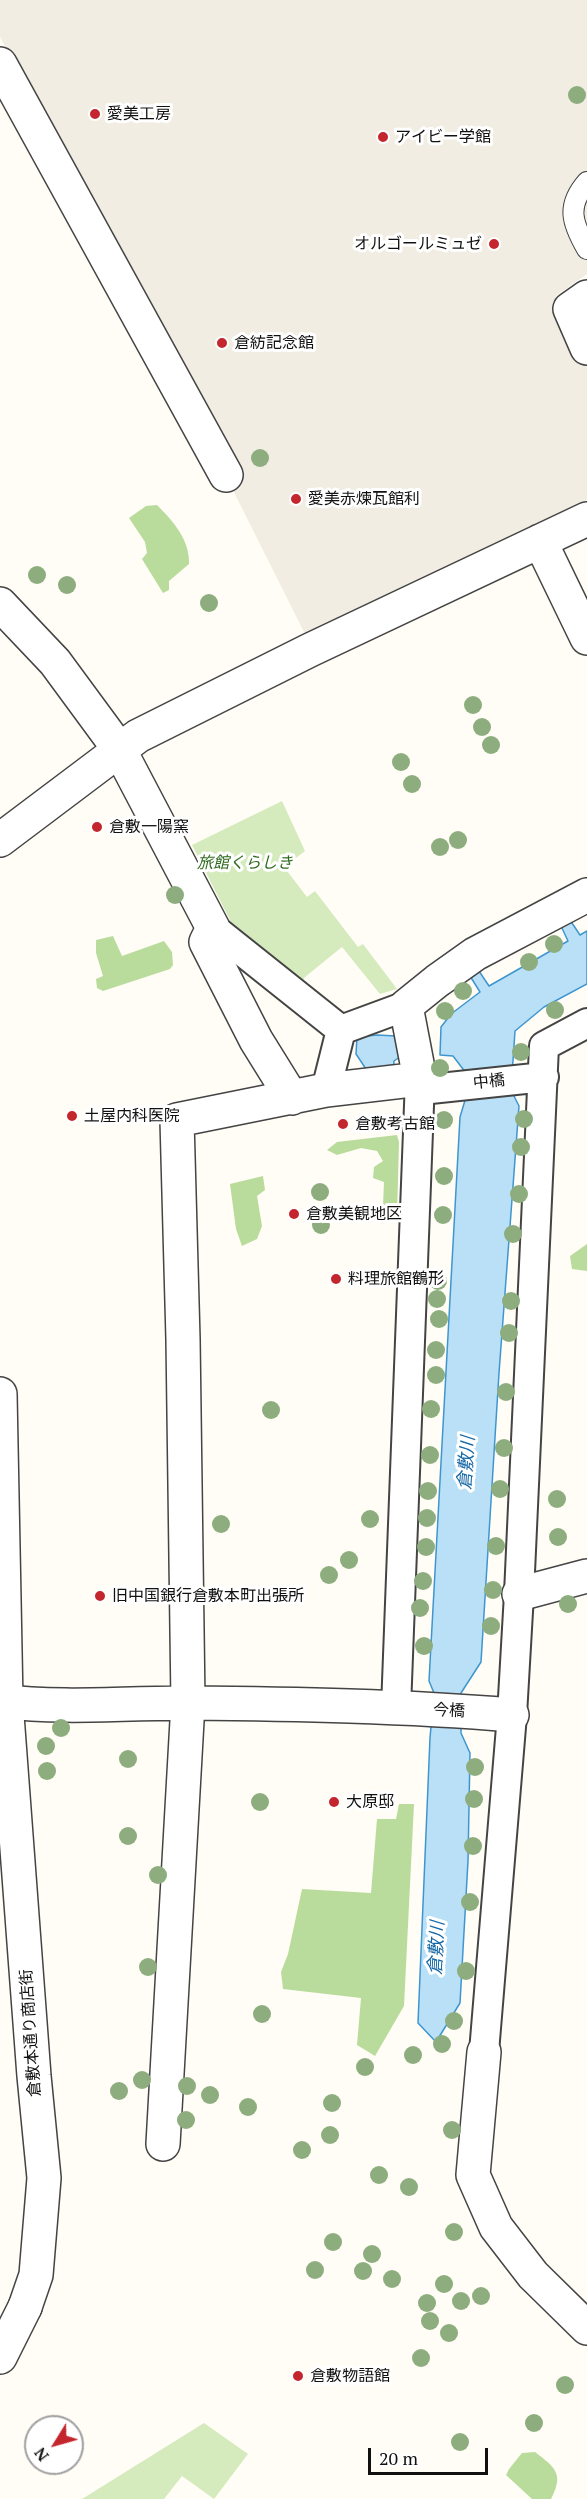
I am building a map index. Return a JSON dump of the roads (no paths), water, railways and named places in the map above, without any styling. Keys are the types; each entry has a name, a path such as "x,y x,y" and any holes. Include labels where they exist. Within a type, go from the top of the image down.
{"street":[{"path":"0,64 226,474"},
{"path":"587,297 570,309 587,348"},
{"path":"0,840 138,736 290,660 587,519"},
{"path":"540,541 587,638"},
{"path":"0,604 55,662 119,749 213,928 234,942 341,1030"},
{"path":"341,1030 406,1006 475,954 587,895"},
{"path":"213,928 206,942 256,1040 291,1098"},
{"path":"405,1708 420,1084 406,1006"},
{"path":"587,1023 544,1046 534,1078 519,1594 498,1714 484,2052 473,2175 496,2227 533,2275 587,2328"},
{"path":"326,1090 341,1030"},
{"name":"中橋","path":"420,1084 452,1086 534,1078"},
{"path":"163,2144 188,1703 183,1339 177,1120 326,1090 420,1084"},
{"name":"倉敷本通り商店街","path":"0,1394 3,1702 44,2178 36,2275 25,2307 0,2357"},
{"path":"519,1594 587,1576"},
{"name":"今橋","path":"3,1702 39,1706 188,1703 405,1708 498,1714"}],"lane":[{"path":"587,182 574,201 573,215 579,235 587,249"}],"water":[{"name":"倉敷川","path":"570,920 580,935 587,931 587,984 544,1007 515,1031 511,1090 519,1106 481,1662 461,1693 461,1733 470,1753 468,1861 460,2003 436,2042 418,2023 430,1738 434,1693 429,1681 460,1117 466,1097 466,1073 453,1056 440,1055 441,1027 451,1014 480,992 470,976 479,971 489,986 568,941 561,926"},
{"path":"396,1036 400,1057 394,1061 393,1074 372,1078 356,1054 357,1037"}],"place":[{"name":"愛美工房","path":"95,114"},
{"name":"アイビー学館","path":"383,137"},
{"name":"オルゴールミュゼ","path":"494,244"},
{"name":"倉紡記念館","path":"222,343"},
{"name":"愛美赤煉瓦館利","path":"296,499"},
{"name":"倉敷一陽窯","path":"97,827"},
{"name":"土屋内科医院","path":"72,1116"},
{"name":"倉敷考古館","path":"343,1124"},
{"name":"倉敷美観地区","path":"294,1214"},
{"name":"料理旅館鶴形","path":"336,1279"},
{"name":"旧中国銀行倉敷本町出張所","path":"100,1596"},
{"name":"大原邸","path":"334,1802"},
{"name":"倉敷物語館","path":"298,2376"}],"park label":[{"name":"旅館くらしき","path":"245,863"}]}
